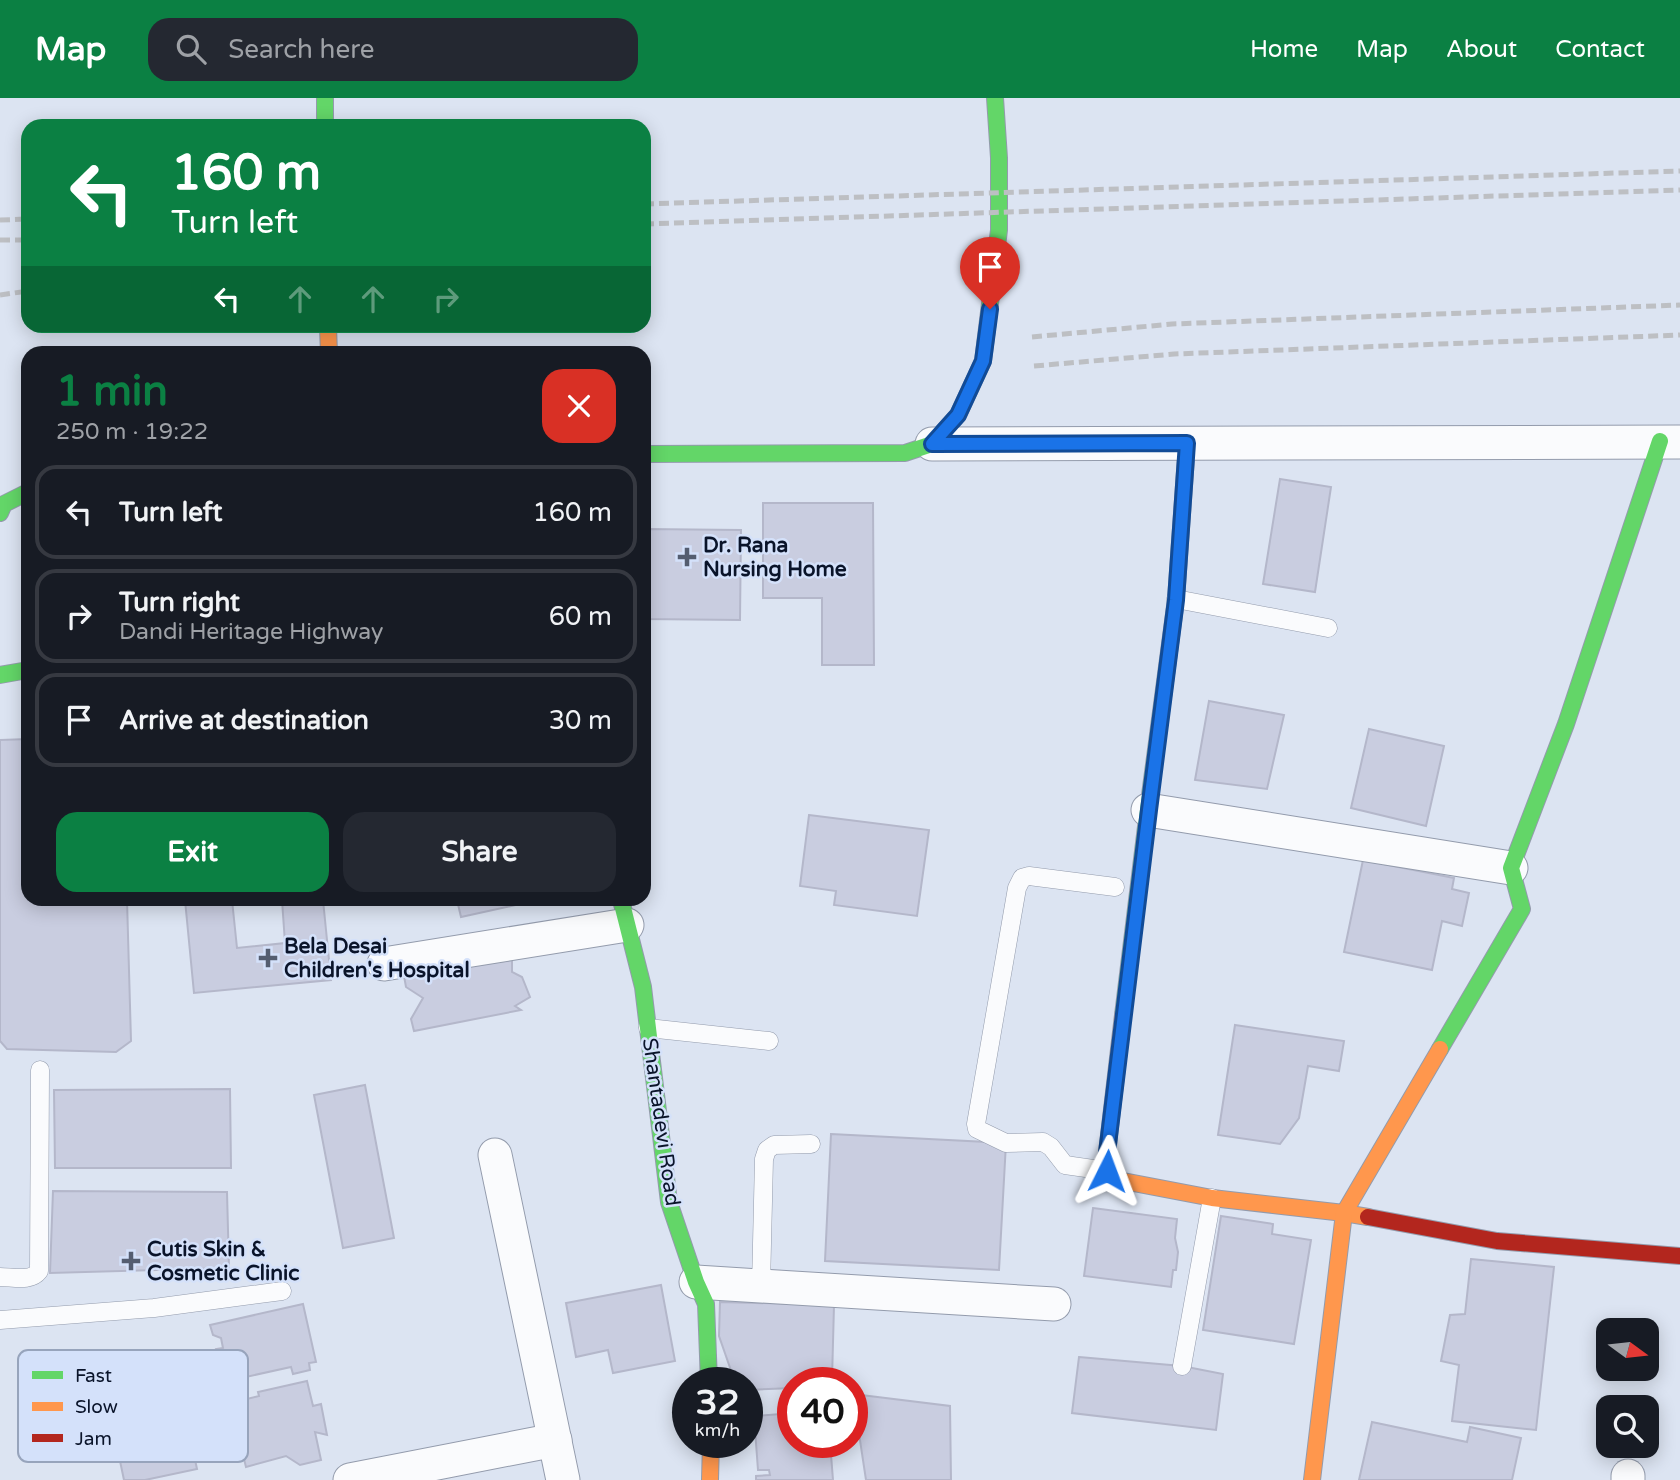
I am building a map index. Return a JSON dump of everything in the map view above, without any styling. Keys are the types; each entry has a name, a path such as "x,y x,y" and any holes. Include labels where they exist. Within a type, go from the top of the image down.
{"main road":[{"path":"325,98 325,119"},
{"path":"651,454 905,453 932,444 958,415 983,361 999,230 999,158 995,98"},
{"path":"1312,1480 1344,1213 1522,909 1511,868 1670,442"},
{"path":"1187,443 1176,600 1106,1161 1107,1171 1113,1178 1123,1181 1212,1198 1344,1213 1497,1241 1680,1256"},
{"path":"0,676 21,672"},
{"name":"Shantadevi Road","path":"624,912 643,988 669,1202 706,1304 708,1367"},
{"path":"710,1480 711,1458"}],"street":[{"path":"932,444 1670,442"},
{"path":"1149,810 1511,868"},
{"path":"384,964 624,912"},
{"path":"495,1155 563,1480"},
{"path":"696,1282 1054,1304"},
{"path":"350,1480 386,1477 555,1440"}],"lane":[{"path":"1176,600 1328,628"},
{"path":"1107,1171 1065,1165 1048,1144 1006,1143 977,1129 976,1124 1017,888 1022,878 1029,876 1115,887"},
{"path":"648,1028 769,1041"},
{"path":"0,1277 29,1278 35,1276 39,1270 40,1070"},
{"path":"761,1286 766,1150 774,1145 811,1144"},
{"path":"1182,1366 1212,1198"},
{"path":"0,1320 154,1308 282,1291"}],"building":[{"path":"1280,479 1331,487 1315,592 1263,584"},
{"path":"763,503 873,503 874,665 822,665 822,598 763,598"},
{"path":"651,529 741,530 740,620 651,619"},
{"path":"1209,701 1284,715 1267,789 1195,780"},
{"path":"1369,729 1444,746 1426,826 1351,808"},
{"path":"21,739 21,906 127,906 131,1041 116,1052 7,1049 0,1041 0,740"},
{"path":"809,815 929,830 917,916 834,905 836,891 800,886"},
{"path":"1363,860 1454,878 1452,889 1469,893 1462,926 1442,921 1432,970 1344,952"},
{"path":"186,906 233,906 237,948 285,943 282,906 324,906 331,980 194,993"},
{"path":"458,906 511,906 461,917"},
{"path":"512,960 512,972 522,977 530,997 515,1006 521,1010 414,1031 411,1019 423,998 406,987 404,976"},
{"path":"1235,1025 1344,1041 1339,1071 1308,1066 1299,1118 1280,1144 1218,1135"},
{"path":"365,1085 394,1238 343,1248 314,1095"},
{"path":"230,1089 231,1168 55,1168 54,1090"},
{"path":"831,1134 1006,1143 999,1270 825,1261"},
{"path":"53,1191 227,1192 229,1268 50,1273"},
{"path":"1093,1208 1177,1219 1175,1238 1178,1252 1171,1287 1084,1276"},
{"path":"1221,1216 1273,1224 1272,1234 1311,1240 1294,1344 1203,1330"},
{"path":"1471,1259 1554,1267 1536,1430 1452,1421 1459,1365 1441,1361 1450,1315 1465,1314"},
{"path":"661,1285 675,1361 613,1373 608,1350 576,1357 566,1303"},
{"path":"720,1302 834,1305 832,1367 777,1367 777,1389 763,1389 763,1367 730,1367 719,1336"},
{"path":"303,1304 316,1362 309,1363 310,1370 293,1374 291,1367 248,1376 248,1350 216,1350 223,1348 221,1338 213,1335 210,1325"},
{"path":"1079,1357 1182,1366 1223,1374 1216,1430 1072,1413"},
{"path":"307,1381 313,1406 321,1404 327,1435 315,1432 321,1460 300,1465 286,1456 246,1467 248,1399 259,1396 258,1392"},
{"path":"868,1396 950,1406 951,1480 866,1480 863,1458 868,1458"},
{"path":"777,1414 777,1458 831,1458 833,1480 756,1480 756,1476 770,1475 769,1470 758,1470 757,1458 763,1458 763,1415"},
{"path":"1372,1422 1467,1442 1470,1427 1521,1438 1512,1480 1359,1480"},
{"path":"120,1462 196,1462 197,1469 145,1480 124,1480"}],"railway":[{"path":"651,204 1680,171"},
{"path":"651,224 1680,190"},
{"path":"0,220 21,219"},
{"path":"0,240 21,240"},
{"path":"0,295 21,292"},
{"path":"1032,337 1172,324 1680,305"},
{"path":"1034,366 1174,354 1680,335"}],"traffic: fast":[{"path":"325,98 325,119"},
{"path":"651,454 905,453 932,444 958,415 983,361 999,230 999,158 995,98"},
{"path":"1440,1049 1522,909 1511,868 1566,724 1660,441"},
{"path":"1123,1015 1176,599 1187,443"},
{"path":"0,513 4,504 21,496"},
{"path":"0,675 21,671"},
{"path":"623,906 643,987 669,1202 706,1304 708,1367"}],"traffic: slow":[{"path":"328,333 329,346"},
{"path":"1123,1015 1106,1161 1113,1176 1123,1181 1212,1198 1368,1217"},
{"path":"1312,1480 1344,1213 1440,1049"},
{"path":"710,1480 711,1458"}],"traffic: jam":[{"path":"1368,1217 1497,1241 1680,1256"}],"place":[{"name":"Dr. Rana Nursing Home","path":"687,557"},
{"name":"Bela Desai Children's Hospital","path":"268,958"},
{"name":"Cutis Skin & Cosmetic Clinic","path":"131,1261"}],"route":[{"path":"990,309 983,361 958,415 932,444 1187,443 1176,600 1122,1026 1107,1171"}]}
